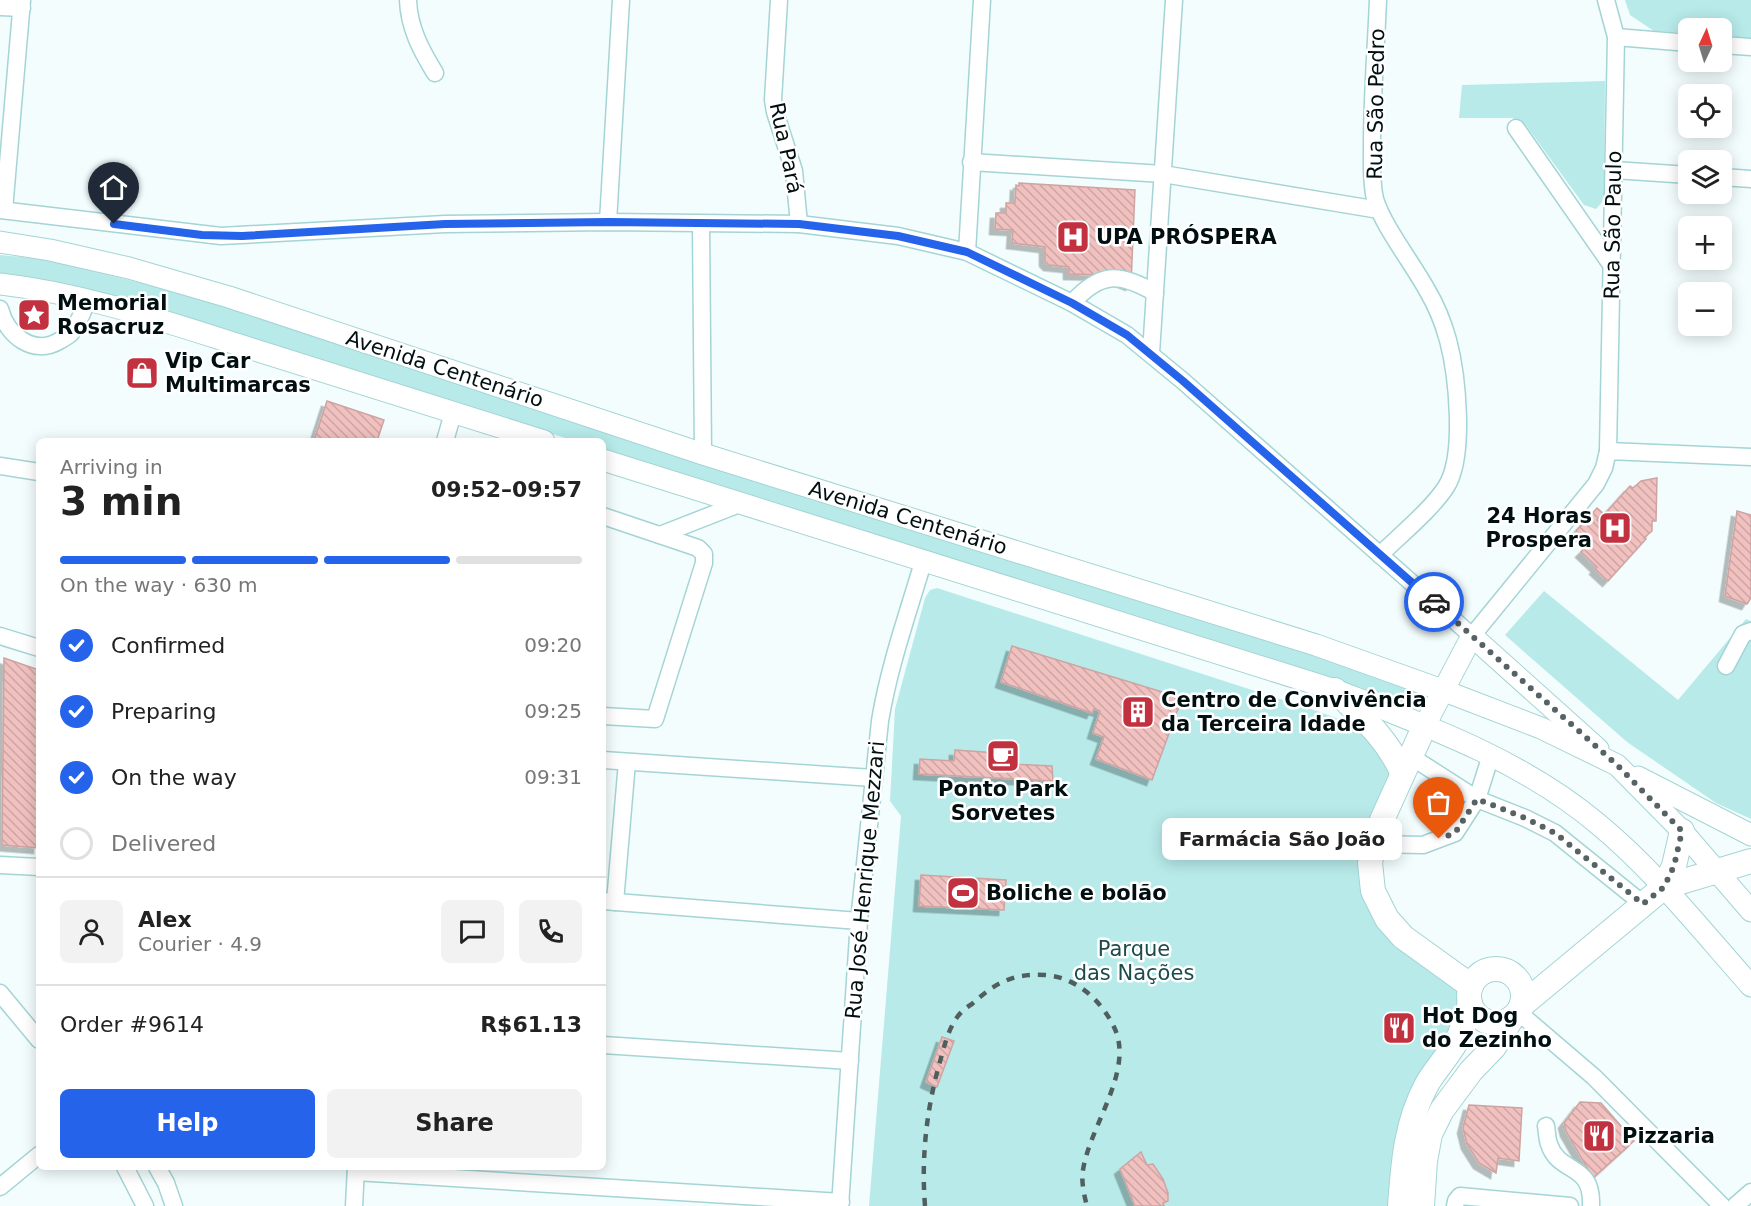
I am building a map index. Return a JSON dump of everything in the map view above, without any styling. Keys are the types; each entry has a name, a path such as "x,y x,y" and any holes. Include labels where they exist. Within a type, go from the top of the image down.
{"highway":[{"path":"1335,690 1380,734 1393,752 1406,764"},
{"path":"1425,725 1406,764 1374,844 1370,863 1373,891 1387,919 1403,937 1471,994 1480,1018 1487,1022 1504,1022 1518,1012 1664,887 1751,861"},
{"path":"1664,887 1674,866 1682,831"},
{"path":"1400,1206 1403,1160 1417,1107 1426,1085 1460,1036 1476,978 1492,970 1510,973 1522,987 1518,1012 1494,1047 1471,1071 1438,1118 1430,1134 1425,1161 1422,1206"}],"main road":[{"name":"Avenida Centenário","path":"0,242 50,250 129,268 229,297 703,454 1316,645 1442,690 1541,728 1617,765 1682,831 1751,911"},
{"name":"Avenida Centenário","path":"0,284 88,299 156,318 453,413 502,434 525,438"},
{"name":"Avenida Centenário","path":"606,461 1335,690 1425,725 1491,755 1524,772 1598,824 1664,887 1751,986"},
{"path":"1425,725 1472,636 1617,765 1751,835"}],"street":[{"path":"408,0 412,29 421,51 435,73"},
{"path":"608,222 621,0"},
{"name":"Rua Pará","path":"779,0 773,100 794,171 799,224"},
{"path":"967,252 982,0"},
{"path":"1151,353 1174,0"},
{"name":"Rua São Pedro","path":"1378,0 1372,148 1373,185 1379,210 1428,291 1440,317 1448,341 1457,402 1457,455 1446,487 1380,555"},
{"name":"Rua São Paulo","path":"1472,636 1596,484 1604,468 1608,451 1616,37 1606,0"},
{"path":"0,7 22,4 2,210 221,236 445,224 608,222 799,224 898,236 967,252 1110,323 1151,353 1472,636"},
{"path":"1616,37 1678,42"},
{"path":"1732,46 1751,47"},
{"path":"1516,128 1612,266"},
{"path":"971,162 1163,174 1379,210"},
{"path":"1614,170 1678,174"},
{"path":"1732,178 1751,179"},
{"path":"701,224 703,454"},
{"path":"1072,303 1085,288 1106,278 1138,283 1155,292"},
{"path":"0,309 9,328 19,340 34,346 49,346 69,335 80,320 88,299"},
{"path":"446,438 453,413"},
{"path":"1608,451 1751,457"},
{"path":"0,466 36,472"},
{"path":"660,535 742,503"},
{"path":"606,517 698,548 704,554 704,563 655,719 606,716"},
{"name":"Rua José Henrique Mezzari","path":"841,1204 859,921 873,778 885,690 924,559"},
{"path":"1726,666 1743,634 1751,631"},
{"path":"0,636 36,647"},
{"path":"1374,844 1423,845 1455,833 1477,799 1491,755"},
{"path":"606,760 873,778"},
{"path":"627,762 609,902 859,921"},
{"path":"1406,764 1477,799 1555,833 1643,904"},
{"path":"0,865 36,867"},
{"path":"0,993 36,1036"},
{"path":"1518,1012 1594,1077 1720,1204"},
{"path":"606,1045 850,1061"},
{"path":"1546,1126 1549,1144 1557,1158 1587,1180 1592,1191 1591,1206"},
{"path":"0,1187 36,1157"},
{"path":"127,1170 145,1206"},
{"path":"159,1170 174,1206"},
{"path":"354,1206 356,1170"},
{"path":"370,1170 841,1204"},
{"path":"1735,1206 1751,1192"},
{"path":"1455,1206 1460,1196 1570,1206"},
{"path":"1701,1206 1720,1204"}],"green space":[{"path":"1625,0 1751,0 1751,38 1732,37 1732,18 1678,18 1678,32 1654,31 1630,15"},
{"path":"1605,81 1604,200 1596,209 1584,205 1525,124 1512,118 1459,118 1462,85"},
{"path":"0,255 44,259 185,294 1430,690 1417,710 1301,670 606,451 606,438 565,438 166,310 30,278 0,276"},
{"name":"Parque das Nações","path":"937,588 1320,712 1368,730 1395,768 1368,893 1464,986 1455,1032 1394,1206 869,1206 901,816 890,801 895,709 925,598 930,590"},
{"path":"1544,591 1678,700 1746,619 1751,621 1751,819 1716,803 1627,742 1505,635"}],"building":[{"name":"UPA PRÓSPERA","path":"1019,183 1135,190 1131,285 1106,275 1069,274 1069,267 1049,265 1045,261 1045,247 1012,243 1013,230 995,229 996,213 1006,213 1006,203 1015,203 1016,185 1019,186"},
{"path":"327,401 384,420 378,438 315,438"},
{"name":"24 Horas Prospera","path":"1657,478 1656,521 1652,521 1652,531 1608,581 1581,552 1590,543 1576,531 1597,508 1603,513 1597,520 1604,526 1607,523 1601,518 1630,486 1633,488 1641,481"},
{"path":"1737,511 1751,515 1751,598 1747,604 1725,596"},
{"name":"Centro de Convivência da Terceira Idade","path":"1012,646 1182,698 1152,780 1096,759 1104,737 1093,733 1100,711 1094,709 1092,713 1001,682"},
{"path":"4,658 36,669 36,848 2,845"},
{"path":"955,750 1012,754 1012,764 1052,766 1053,781 919,774 920,759 954,761"},
{"name":"Boliche e bolão","path":"921,875 1006,880 1004,910 919,906"},
{"name":"Hot Dog do Zezinho","path":"1405,1018 1407,1036 1393,1037 1390,1020"},
{"path":"942,1037 954,1041 937,1087 926,1082"},
{"name":"Pizzaria","path":"1580,1102 1601,1103 1634,1141 1593,1178 1566,1131 1564,1123"},
{"path":"1469,1105 1522,1108 1519,1161 1498,1158 1496,1173 1479,1163 1467,1144 1463,1128"},
{"path":"1141,1152 1147,1165 1153,1164 1163,1179 1168,1193 1168,1201 1163,1203 1164,1206 1135,1206 1120,1169"}],"railway":[{"path":"925,1206 924,1168 929,1112 936,1076 952,1026 963,1011 997,985 1014,978 1034,975 1067,980 1095,999 1109,1017 1119,1044 1119,1061 1115,1079 1087,1153 1083,1170 1087,1206"}],"way so far":[{"path":"1434,602 1617,765 1682,831 1674,866 1664,887 1643,904 1555,833 1477,799 1455,833 1439,839"}],"place":[{"name":"UPA PRÓSPERA","path":"1073,237"},
{"name":"Memorial Rosacruz","path":"34,315"},
{"name":"Vip Car Multimarcas","path":"142,373"},
{"name":"24 Horas Prospera","path":"1615,528"},
{"name":"Centro de Convivência da Terceira Idade","path":"1138,712"},
{"name":"Ponto Park Sorvetes","path":"1003,756"},
{"name":"Farmácia São João","path":"1439,839"},
{"name":"Boliche e bolão","path":"963,893"},
{"name":"Hot Dog do Zezinho","path":"1399,1028"},
{"name":"Pizzaria","path":"1599,1136"}],"route":[{"path":"114,224 202,235 242,236 445,224 608,222 799,224 898,236 967,252 1072,303 1110,323 1127,335 1151,353 1434,602"}]}
